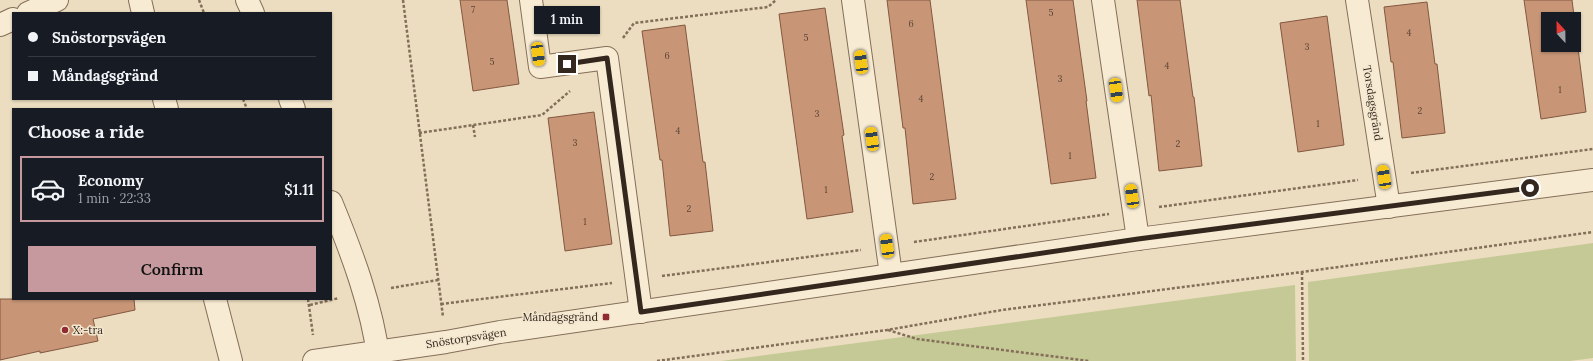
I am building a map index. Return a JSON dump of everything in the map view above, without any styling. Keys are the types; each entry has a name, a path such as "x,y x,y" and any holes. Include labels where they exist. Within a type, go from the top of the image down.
{"street":[{"path":"30,12 57,0"},
{"path":"140,0 143,12"},
{"path":"247,0 253,12"},
{"path":"531,0 540,67 607,58 641,312"},
{"path":"853,0 891,275"},
{"path":"1103,0 1138,239"},
{"name":"Torsdagsgränd","path":"1357,0 1389,207"},
{"path":"0,25 12,19"},
{"name":"Snöstorpsvägen","path":"315,361 379,357 500,332 1138,239 1593,180"},
{"path":"332,205 352,255 364,292 379,357"},
{"path":"215,300 231,361"}],"path":[{"path":"198,0 204,12"},
{"path":"403,0 446,342"},
{"path":"473,126 474,137"},
{"path":"441,304 887,246 1384,177 1593,150"},
{"path":"657,361 887,330 1002,310 1302,272 1593,232"},
{"path":"1302,272 1303,361"},
{"path":"308,300 315,361"},
{"path":"887,330 917,339 1089,361"}],"green space":[{"path":"1593,243 1593,358 1570,361 1309,361 1308,282"},
{"path":"1295,285 1296,361 721,361"}],"building":[{"path":"460,0 507,0 519,84 473,91"},
{"path":"887,0 930,0 956,199 913,204 905,128 903,128"},
{"path":"1026,0 1073,0 1096,178 1051,184"},
{"path":"1137,0 1180,0 1202,166 1159,171 1151,95 1149,96"},
{"path":"1524,0 1572,0 1574,12 1541,12 1541,52 1578,52 1586,112 1541,119"},
{"path":"1427,2 1435,64 1437,64 1445,133 1402,138 1393,62 1391,62 1384,7"},
{"path":"825,8 844,135 842,136 853,212 807,219 779,14"},
{"path":"1327,16 1344,145 1298,152 1280,23"},
{"path":"685,25 703,162 705,162 713,231 670,236 662,160 660,160 642,31"},
{"path":"594,112 612,244 565,251 548,118"},
{"name":"X:-tra","path":"0,299 134,300 135,310 93,319 98,341 40,353 40,351 0,360"}],"place":[{"name":"Måndagsgränd","path":"606,317"},
{"name":"X:-tra","path":"65,330"}],"route":[{"path":"567,64 607,58 641,312 1138,239 1530,188"}]}
